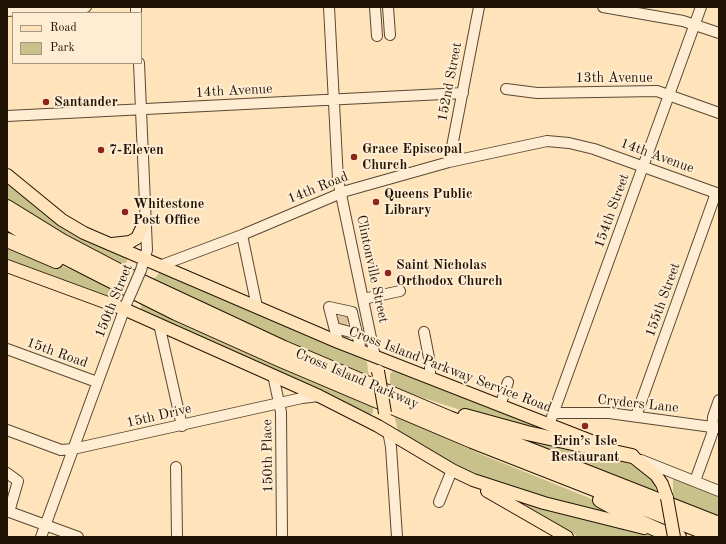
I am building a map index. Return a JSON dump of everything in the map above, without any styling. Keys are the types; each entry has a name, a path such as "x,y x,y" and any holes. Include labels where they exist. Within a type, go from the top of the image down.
{"highway":[{"name":"Cross Island Parkway","path":"7,207 62,241 128,275 223,320 366,383 574,468 719,524"},
{"name":"Cross Island Parkway","path":"7,222 63,256 156,303 330,382 536,467 717,537"},
{"path":"7,240 156,303"},
{"path":"366,383 497,426 632,456"},
{"path":"536,467 634,519 674,537 679,537"}],"main road":[{"name":"Cross Island Parkway Service Road","path":"7,175 69,225 111,244 338,342 500,406 551,419 632,456"},
{"path":"111,244 130,242 137,238 146,220"},
{"path":"8,267 126,304 159,324 319,396 388,431 567,537"},
{"name":"Clintonville Street","path":"375,357 388,431"},
{"path":"452,470 513,494 674,537 664,487 658,477 632,456"}],"street":[{"path":"7,11 86,7"},
{"name":"Clintonville Street","path":"329,7 340,193 375,357"},
{"path":"376,7 377,36"},
{"path":"388,7 390,35"},
{"name":"152nd Street","path":"449,162 479,7"},
{"path":"603,7 695,24 719,33"},
{"name":"154th Street","path":"551,419 701,7"},
{"name":"150th Street","path":"41,537 126,304 146,258 146,220 138,64"},
{"name":"13th Avenue","path":"506,89 537,93 657,91 719,113"},
{"name":"14th Avenue","path":"7,116 463,92"},
{"name":"14th Road","path":"162,265 242,234 340,193 449,162 547,141 585,146"},
{"name":"14th Avenue","path":"585,146 718,193"},
{"name":"155th Street","path":"636,416 718,193"},
{"path":"242,234 257,307"},
{"path":"363,299 400,291"},
{"path":"338,342 335,322 329,307 352,312 353,323 358,334 361,351"},
{"path":"335,322 358,334"},
{"path":"159,324 182,426"},
{"path":"424,332 430,363 430,378"},
{"name":"15th Road","path":"7,349 97,382"},
{"name":"150th Place","path":"273,375 281,412 282,537"},
{"path":"500,406 508,382"},
{"name":"15th Drive","path":"7,430 61,450 73,449 319,396"},
{"path":"695,481 715,428 713,416 719,400"},
{"name":"Cryders Lane","path":"551,419 609,413 715,428"},
{"name":"Clintonville Street","path":"388,431 391,447 397,537"},
{"name":"Cross Island Parkway Service Road","path":"632,456 719,491"},
{"path":"176,467 177,537"},
{"path":"440,502 452,470"},
{"path":"7,473 18,481 8,512 78,537"}],"green space":[{"path":"7,184 67,231 125,256 127,258 127,265 132,269 131,271 64,236 7,199"},
{"path":"7,243 121,292 120,294 114,294 112,297 7,259"},
{"path":"160,272 364,359 367,362 369,378 276,338 149,277 155,278"},
{"path":"138,300 373,406 373,413 369,415 141,310 141,305 137,302"},
{"path":"393,371 557,434 485,418 390,387 390,374"},
{"path":"394,415 483,455 607,506 627,520 578,508 474,474 446,460 398,431"},
{"path":"484,424 607,455 635,466 648,473 654,482 657,495"},
{"path":"673,477 719,495 719,518 673,500"},
{"path":"523,501 663,537 579,537 522,504"}],"tunnel":[{"path":"338,319 352,322"}],"place":[{"name":"Santander","path":"46,102"},
{"name":"7-Eleven","path":"101,150"},
{"name":"Grace Episcopal Church","path":"354,157"},
{"name":"Queens Public Library","path":"376,202"},
{"name":"Whitestone Post Office","path":"125,212"},
{"name":"Saint Nicholas Orthodox Church","path":"388,273"},
{"name":"Erin’s Isle Restaurant","path":"585,426"}]}
